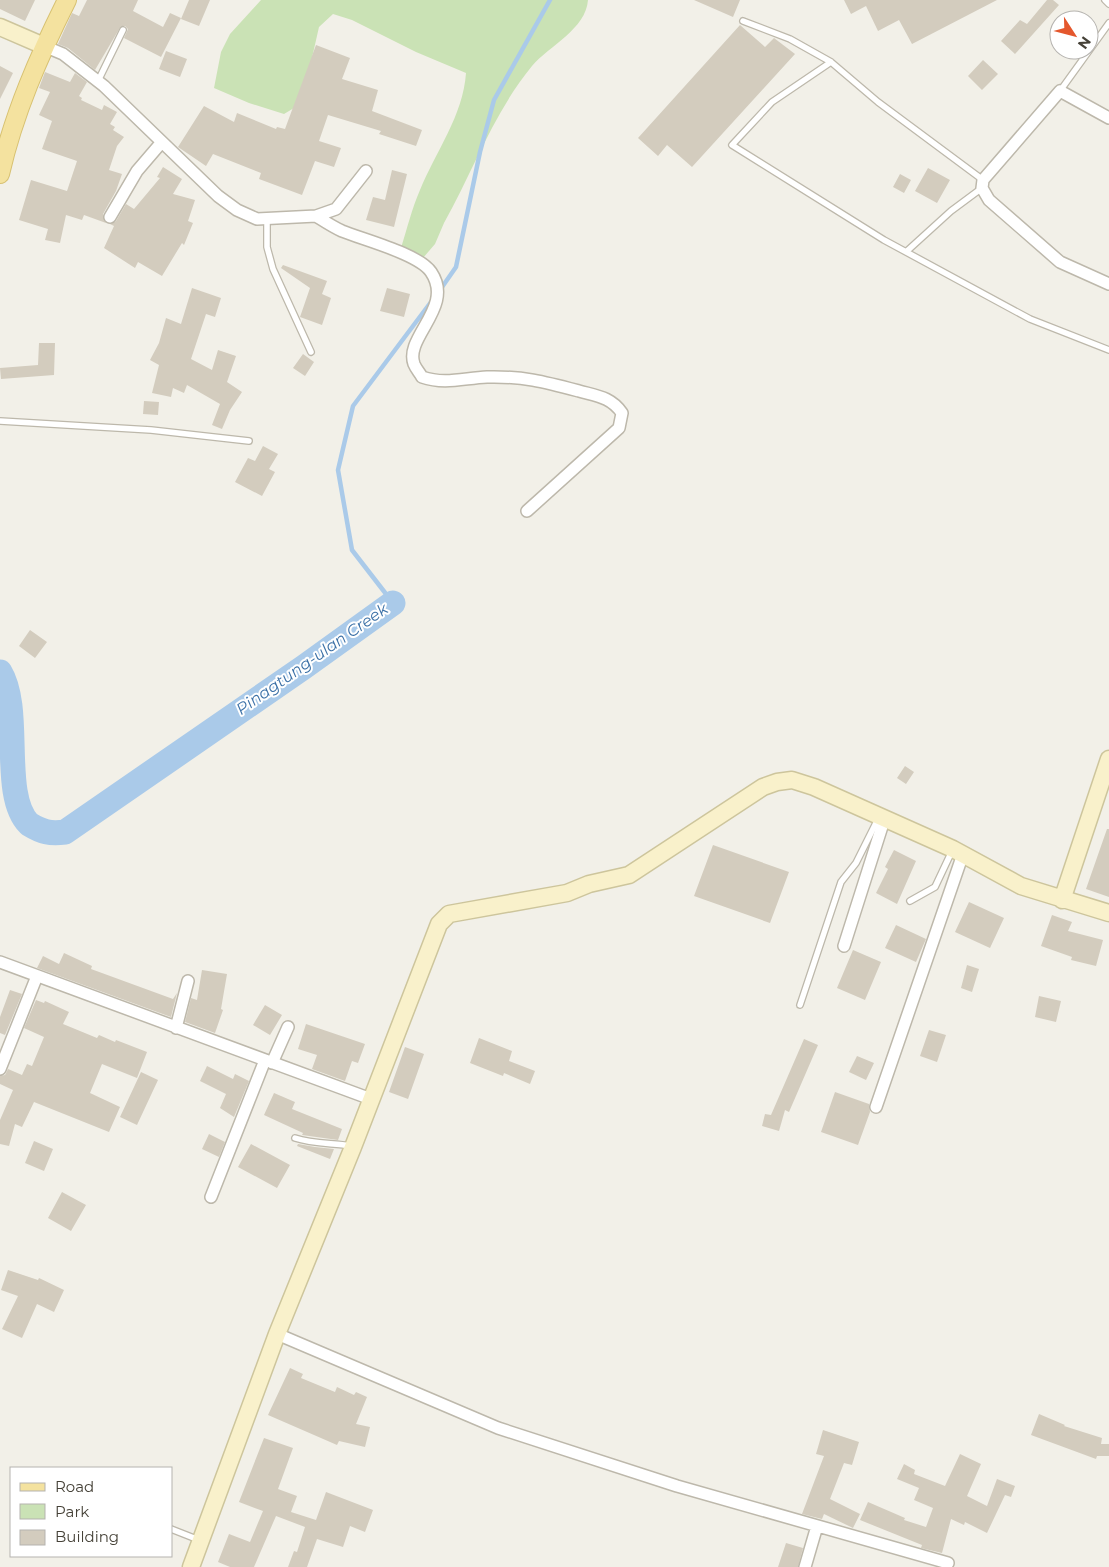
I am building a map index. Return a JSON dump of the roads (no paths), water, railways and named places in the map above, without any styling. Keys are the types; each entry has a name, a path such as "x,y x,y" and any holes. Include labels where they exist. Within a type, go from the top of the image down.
{"main road":[{"path":"0,174 9,133 44,46 67,0"}],"street":[{"path":"0,27 63,54 98,81 162,143 237,210 257,219 316,216 336,209 366,170"},
{"path":"1109,118 1060,91 982,184 988,200 1060,262 1109,284"},
{"path":"110,217 137,171 162,143"},
{"path":"316,216 340,230 403,254 428,268 436,280 437,302 414,351 414,364 422,377 437,382 486,377 532,378 605,398 616,405 622,414 619,428 527,511"},
{"path":"1062,900 1109,759"},
{"path":"191,1567 199,1540 278,1334 353,1147 438,924 449,914 567,893 589,884 629,875 763,787 777,782 792,780 814,787 882,816 958,851 1021,886 1109,913"},
{"path":"844,946 882,816"},
{"path":"876,1107 958,851"},
{"path":"0,962 371,1099"},
{"path":"0,1069 37,976"},
{"path":"176,1028 188,982"},
{"path":"211,1197 268,1062 288,1027"},
{"path":"278,1334 498,1428 677,1486 948,1563"},
{"path":"805,1567 818,1526"}],"lane":[{"path":"1105,0 1109,4"},
{"path":"743,21 790,39 831,62 878,102 982,184 907,251"},
{"path":"1060,91 1109,23"},
{"path":"98,81 122,30"},
{"path":"831,62 772,102 732,145 907,251 1030,319 1109,350"},
{"path":"267,219 267,247 273,269 311,352"},
{"path":"0,421 151,430 249,441"},
{"path":"800,1005 841,882 856,863 882,816"},
{"path":"910,901 935,887 958,851"},
{"path":"295,1138 314,1143 333,1143 353,1147"},
{"path":"172,1529 199,1540"}],"waterway":[{"name":"Pinagtung-ulan Creek","path":"440,290 456,267 480,152 494,100 550,0"},
{"name":"Pinagtung-ulan Creek","path":"393,603 352,550 338,470 353,406 431,302"},
{"name":"Pinagtung-ulan Creek","path":"0,672 7,688 10,708 13,773 15,793 20,811 29,824 38,829 46,832 65,832 304,667 393,603"}]}
